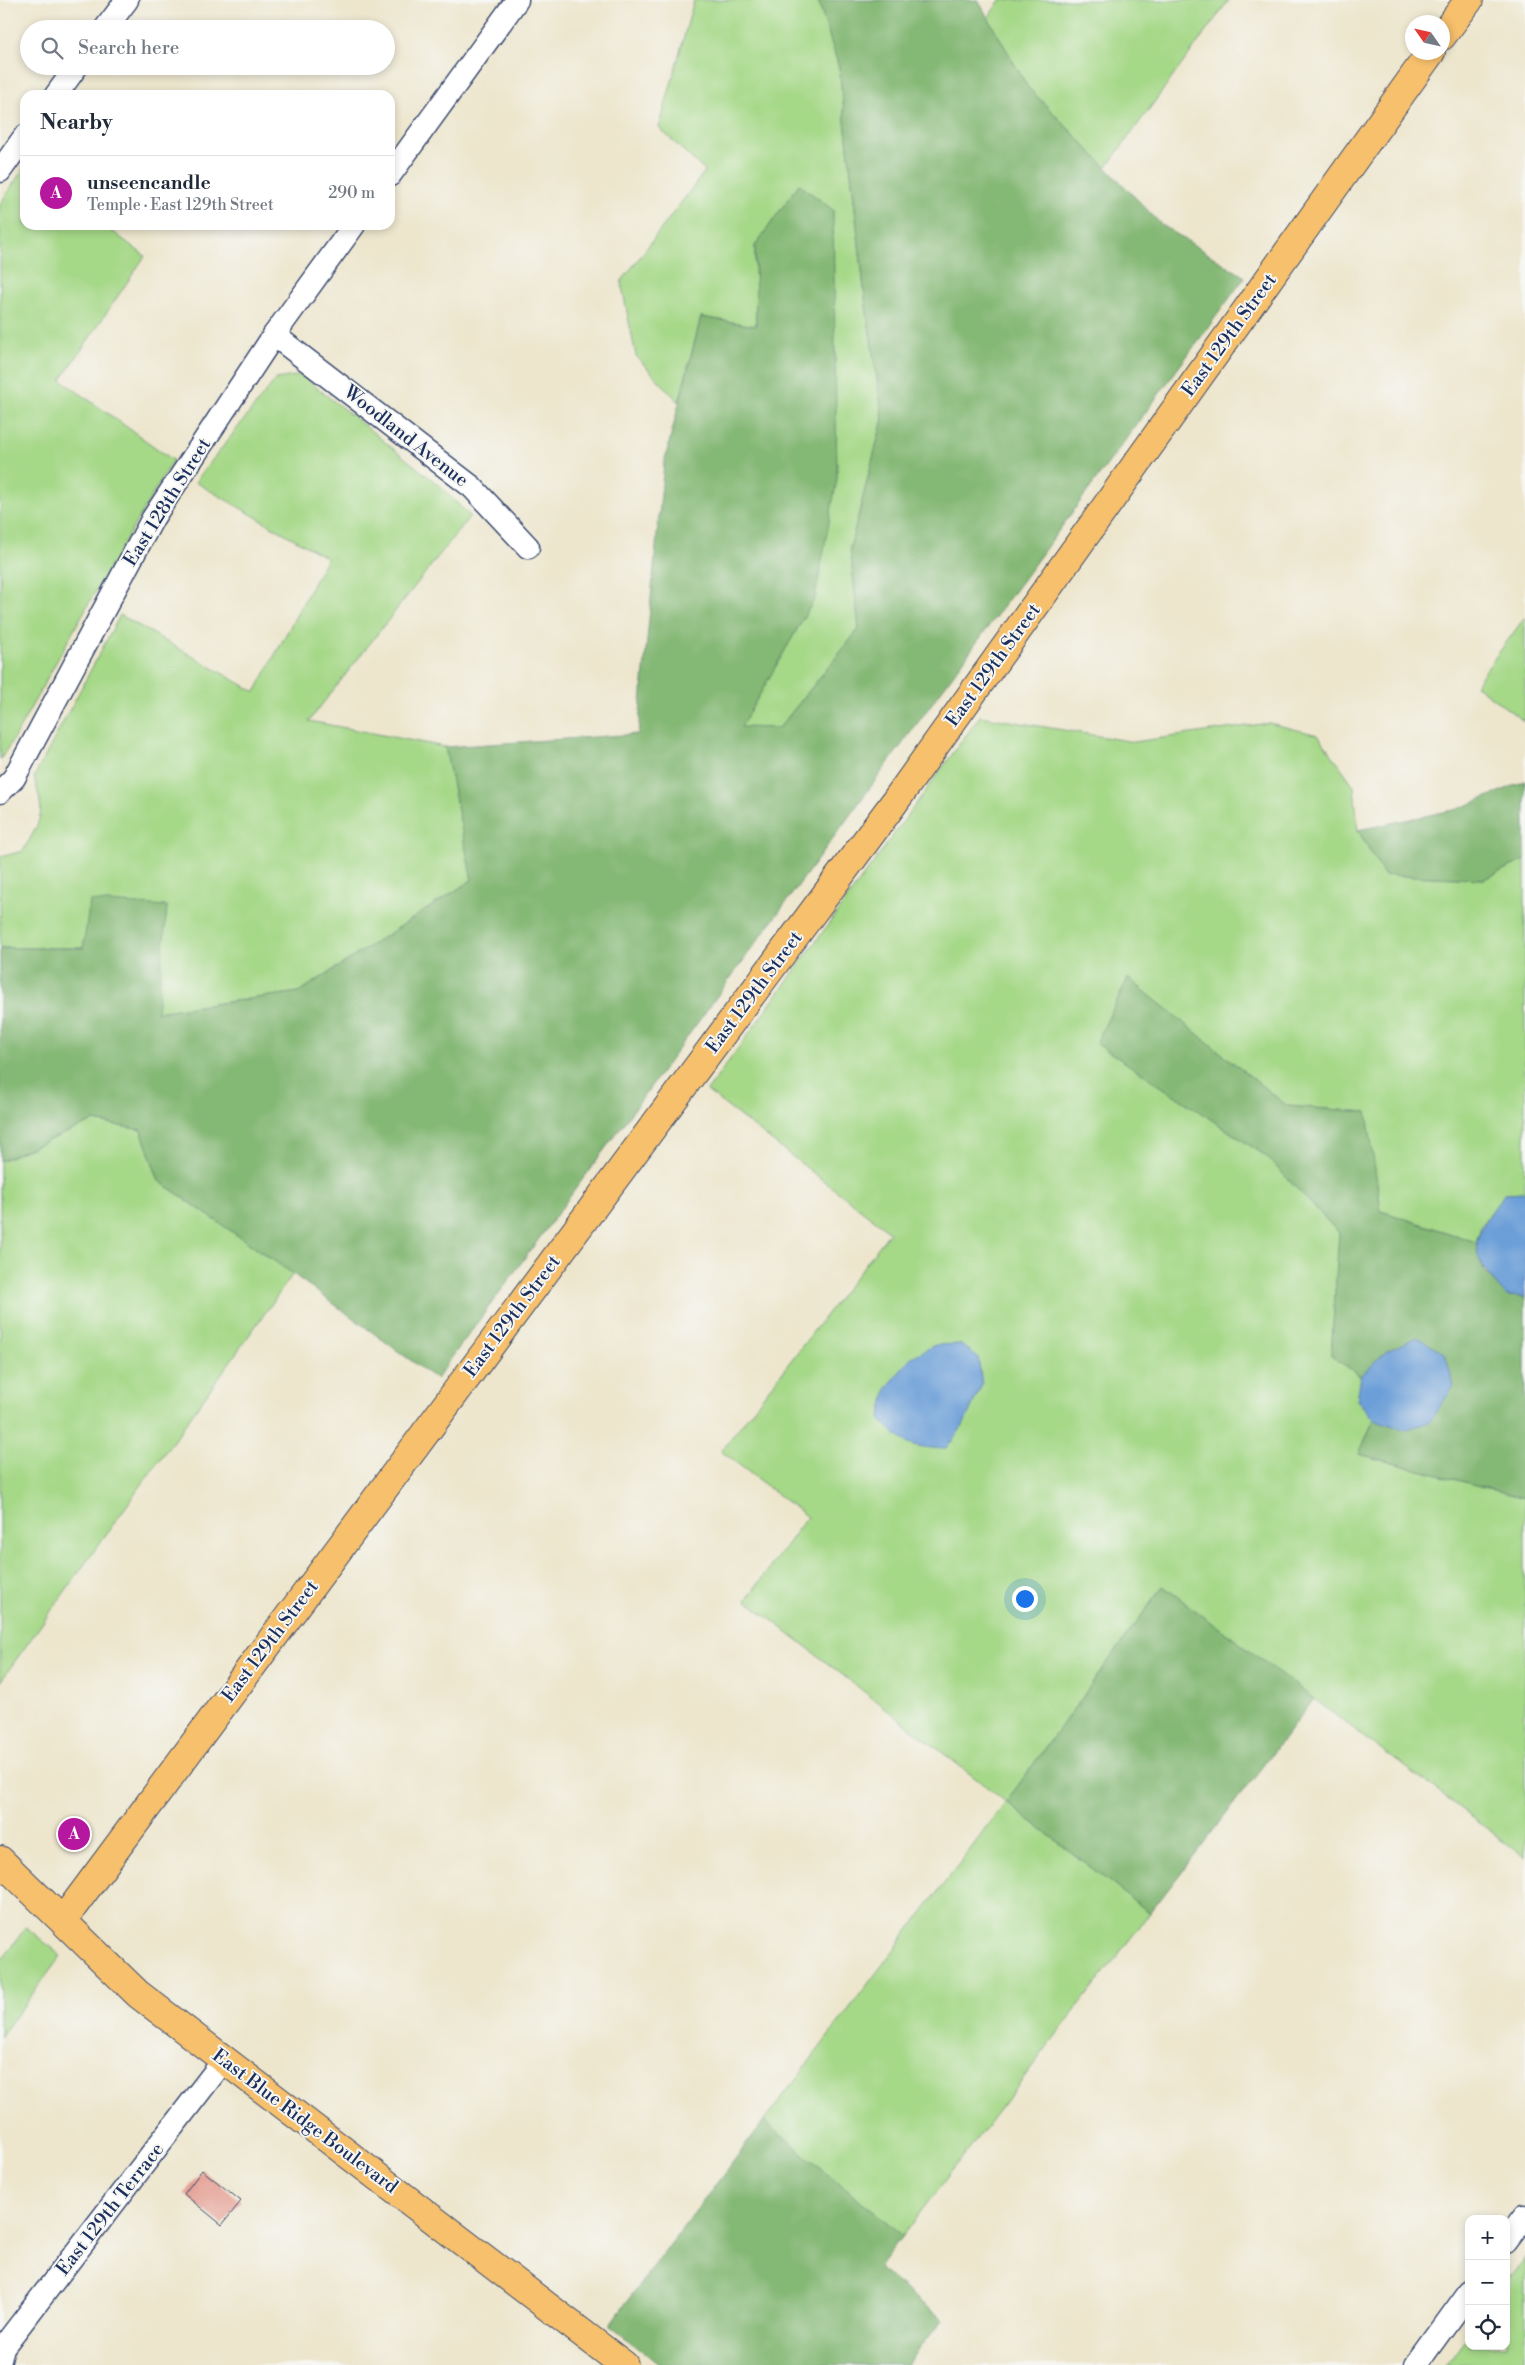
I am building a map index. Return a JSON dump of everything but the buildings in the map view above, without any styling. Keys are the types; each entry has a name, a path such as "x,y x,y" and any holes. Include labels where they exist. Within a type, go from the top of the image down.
{"main road":[{"path":"1450,25 1469,0"},
{"name":"East 129th Street","path":"63,1920 891,807 1425,60"},
{"name":"East Blue Ridge Boulevard","path":"0,1860 138,1994 624,2365"}],"street":[{"path":"112,20 127,0"},
{"path":"395,168 517,0"},
{"path":"60,90 70,75"},
{"path":"0,171 20,143"},
{"name":"East 128th Street","path":"0,792 14,778 153,518 274,335 350,230"},
{"name":"Woodland Avenue","path":"274,335 472,487 528,547"},
{"name":"East 129th Terrace","path":"0,2360 3,2347 224,2060"},
{"path":"1510,2236 1525,2216"},
{"path":"1416,2365 1465,2298"}],"green space":[{"path":"694,0 818,0 839,67 866,306 883,419 850,548 859,629 779,728 740,728 815,598 833,210 799,184 755,246 756,326 701,317 679,402 636,356 621,282 705,171 659,128"},
{"path":"818,0 978,0 1027,86 1162,225 1245,277 436,1379 293,1274 159,1181 141,1130 94,1121 0,1161 0,948 83,948 90,901 167,906 157,1012 299,992 472,880 445,747 638,734 664,463 701,317 756,326 755,246 799,184 833,210 837,479 815,598 741,727 779,728 859,629 850,548 883,419 866,306 839,67"},
{"path":"1000,0 1229,0 1106,168 1027,86 988,18"},
{"path":"20,174 20,230 111,230 145,256 61,380 173,460 91,599 0,760 0,204"},
{"path":"301,375 440,486 470,516 309,721 445,747 472,880 299,992 156,1012 167,907 83,948 0,948 0,857 23,851 35,830 41,808 34,777 120,615 255,692 327,558 195,482 276,379"},
{"path":"1525,617 1525,722 1475,685"},
{"path":"980,716 1134,742 1269,723 1318,735 1354,786 1358,830 1384,875 1484,879 1525,860 1525,1192 1505,1193 1481,1226 1476,1242 1381,1211 1366,1112 1287,1106 1129,979 1096,1043 1266,1156 1339,1233 1331,1356 1361,1376 1357,1400 1374,1419 1359,1454 1525,1498 1525,1857 1163,1586 1006,1802 746,1600 807,1517 721,1451 890,1232 707,1091"},
{"path":"1525,781 1525,860 1484,879 1384,875 1358,830 1458,809"},
{"path":"1128,978 1287,1106 1367,1112 1381,1211 1476,1242 1484,1271 1507,1296 1525,1297 1525,1498 1359,1454 1374,1419 1404,1430 1387,1351 1361,1376 1331,1356 1339,1233 1266,1156 1096,1043"},
{"path":"94,1121 141,1130 159,1181 293,1274 0,1682 0,1161"},
{"path":"1163,1586 1314,1699 1150,1913 1006,1802"},
{"path":"1006,1802 1150,1913 902,2236 764,2121"},
{"path":"26,1927 61,1956 0,2037 0,1963"},
{"path":"764,2121 902,2236 878,2268 943,2319 907,2365 660,2365 609,2325"},
{"path":"1525,2257 1525,2365 1447,2365 1465,2340 1465,2350 1510,2350 1510,2278"}],"water":[{"path":"1525,1192 1525,1297 1507,1296 1484,1267 1478,1256 1477,1245 1484,1223 1505,1193"},
{"path":"1417,1337 1445,1354 1454,1386 1429,1422 1404,1430 1374,1419 1357,1400 1361,1376 1387,1351"},
{"path":"961,1344 978,1357 982,1384 963,1426 946,1449 924,1447 902,1439 880,1419 887,1388 910,1358 935,1345"}],"place":[{"name":"unseencandle","path":"74,1834"}]}
